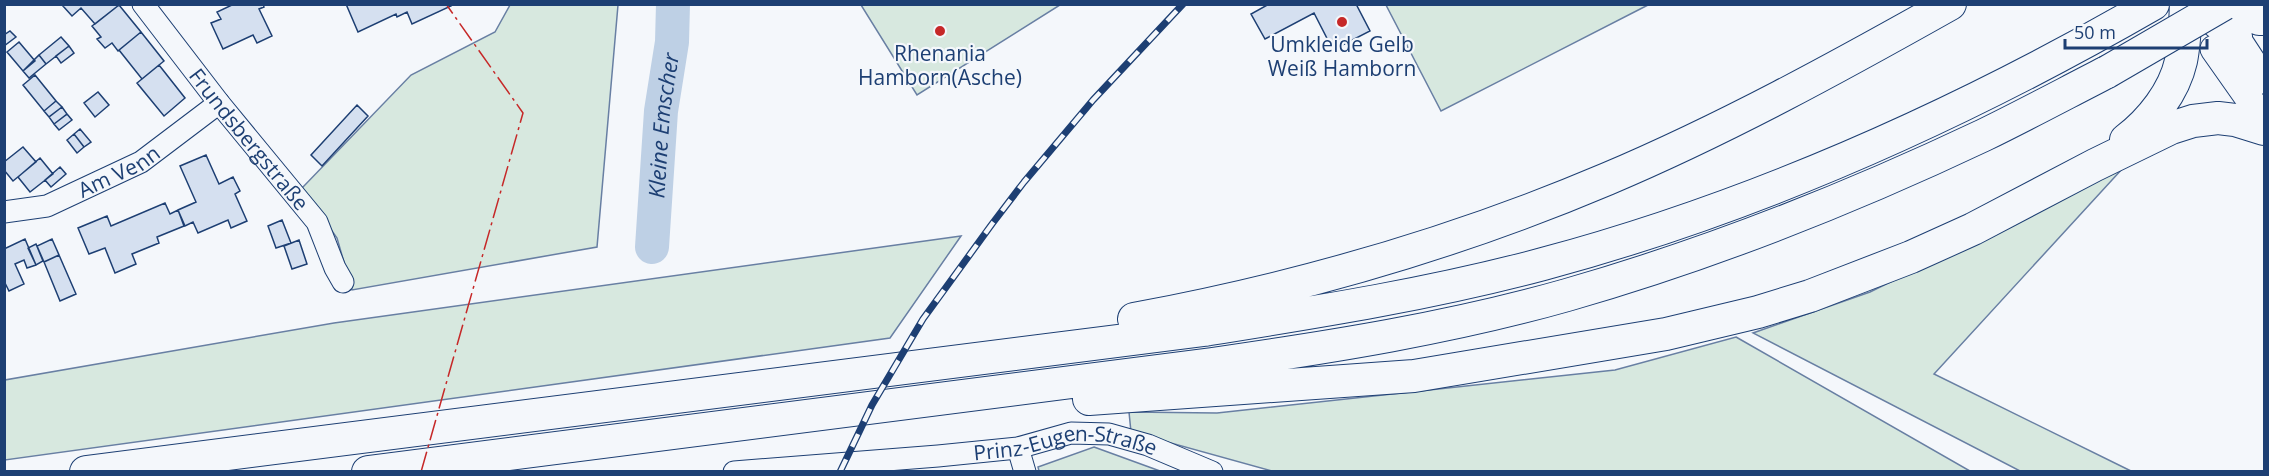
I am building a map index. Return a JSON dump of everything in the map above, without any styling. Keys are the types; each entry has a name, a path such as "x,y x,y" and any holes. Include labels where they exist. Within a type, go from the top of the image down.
{"highway":[{"path":"964,359 1099,326 1196,307 1419,249 1519,213 1607,179 1692,140 1790,92 1950,4"},
{"path":"86,471 1111,342 1324,311 1501,275 1602,247 1745,198 1843,159 1967,103 2089,41 2153,4"},
{"path":"2205,6 2225,43"},
{"path":"2094,165 2133,135 2156,112 2170,90 2205,6"},
{"path":"368,471 1107,379 1331,347 1424,329 1565,296 1656,268 1756,233 1854,193 1984,135 2107,72 2205,6 2265,19"},
{"path":"944,399 1110,399 1403,377 1657,336 1758,312 1810,296 1911,258 2171,128 2193,121 2218,118 2235,120 2265,129"}],"main road":[{"path":"2225,43 2265,80"},
{"path":"2225,43 2265,120"}],"street":[{"name":"Frundsbergstraße","path":"142,4 316,222 343,282"},
{"name":"Am Venn","path":"4,212 47,206 141,162 219,103"},
{"name":"Prinz-Eugen-Straße","path":"734,471 870,466 1018,448 1071,433 1109,434 1148,445 1212,471"},
{"path":"1018,448 1025,471"}],"shaded area":[{"path":"510,5 618,5 597,247 352,290 337,238 302,188 411,75 495,32"},
{"path":"861,5 1060,5 917,95"},
{"path":"1386,5 1648,5 1441,111"},
{"path":"2123,168 1934,374 2131,471 2020,471 1753,333 1870,292"},
{"path":"961,236 890,338 5,460 5,380 334,323"},
{"path":"1736,337 1970,471 1272,471 1131,432 1129,412 1217,413 1615,370"},
{"path":"1094,447 1160,471 1039,471 1038,467"}],"building":[{"path":"65,4 119,5 95,24 81,8 72,16 63,6"},
{"path":"234,4 263,4 264,7 259,9 272,36 257,43 253,35 223,49 211,23 221,19 217,12"},
{"path":"346,4 450,4 451,6 412,24 407,12 397,17 396,14 358,32"},
{"name":"Umkleide Gelb Weiß Hamborn","path":"1269,4 1356,4 1370,31 1333,50 1314,13 1265,39 1251,14"},
{"path":"119,5 141,32 118,51 112,43 105,48 97,39 101,37 92,26"},
{"path":"10,31 16,37 4,46 4,35"},
{"path":"141,32 164,61 142,79 119,50"},
{"path":"61,37 69,46 46,64 39,55"},
{"path":"19,42 35,61 23,71 7,52"},
{"path":"69,46 74,53 61,63 56,56"},
{"path":"39,55 46,64 29,78 23,71"},
{"path":"159,65 185,98 164,116 137,83"},
{"path":"35,75 56,101 44,111 23,85"},
{"path":"98,92 109,105 95,117 84,103"},
{"path":"56,101 62,107 49,117 44,111"},
{"path":"357,105 368,116 322,166 311,155"},
{"path":"62,107 67,114 54,124 49,117"},
{"path":"67,114 72,120 59,130 54,124"},
{"path":"80,129 91,142 84,147 74,134"},
{"path":"74,134 84,147 77,153 67,140"},
{"path":"23,147 36,162 13,181 4,170 4,162"},
{"path":"206,155 219,184 233,177 240,191 235,194 247,221 231,228 228,220 198,233 193,222 185,226 178,210 196,202 180,166"},
{"path":"40,158 53,174 30,192 18,177"},
{"path":"60,167 66,174 51,187 45,180"},
{"path":"165,203 170,214 178,210 184,226 157,237 159,243 132,254 136,264 115,273 105,248 89,254 78,228 107,216 111,226"},
{"path":"282,220 291,243 276,248 268,226"},
{"path":"25,239 36,265 27,268 24,260 15,264 24,284 9,291 4,281 4,249"},
{"path":"52,239 59,255 44,262 37,246"},
{"path":"299,240 307,264 292,269 284,246"},
{"path":"36,244 43,261 36,265 28,248"},
{"path":"59,255 76,294 60,301 44,262"}],"waterway":[{"name":"Kleine Emscher","path":"652,247 661,111 672,42 673,4"}],"railway":[{"path":"840,472 872,405 923,319 992,224 1093,100 1183,4"}],"power":[{"path":"421,472 523,113 446,4"}],"place":[{"name":"Umkleide Gelb Weiß Hamborn","path":"1342,22"},
{"name":"Rhenania Hamborn(Asche)","path":"940,31"}]}
